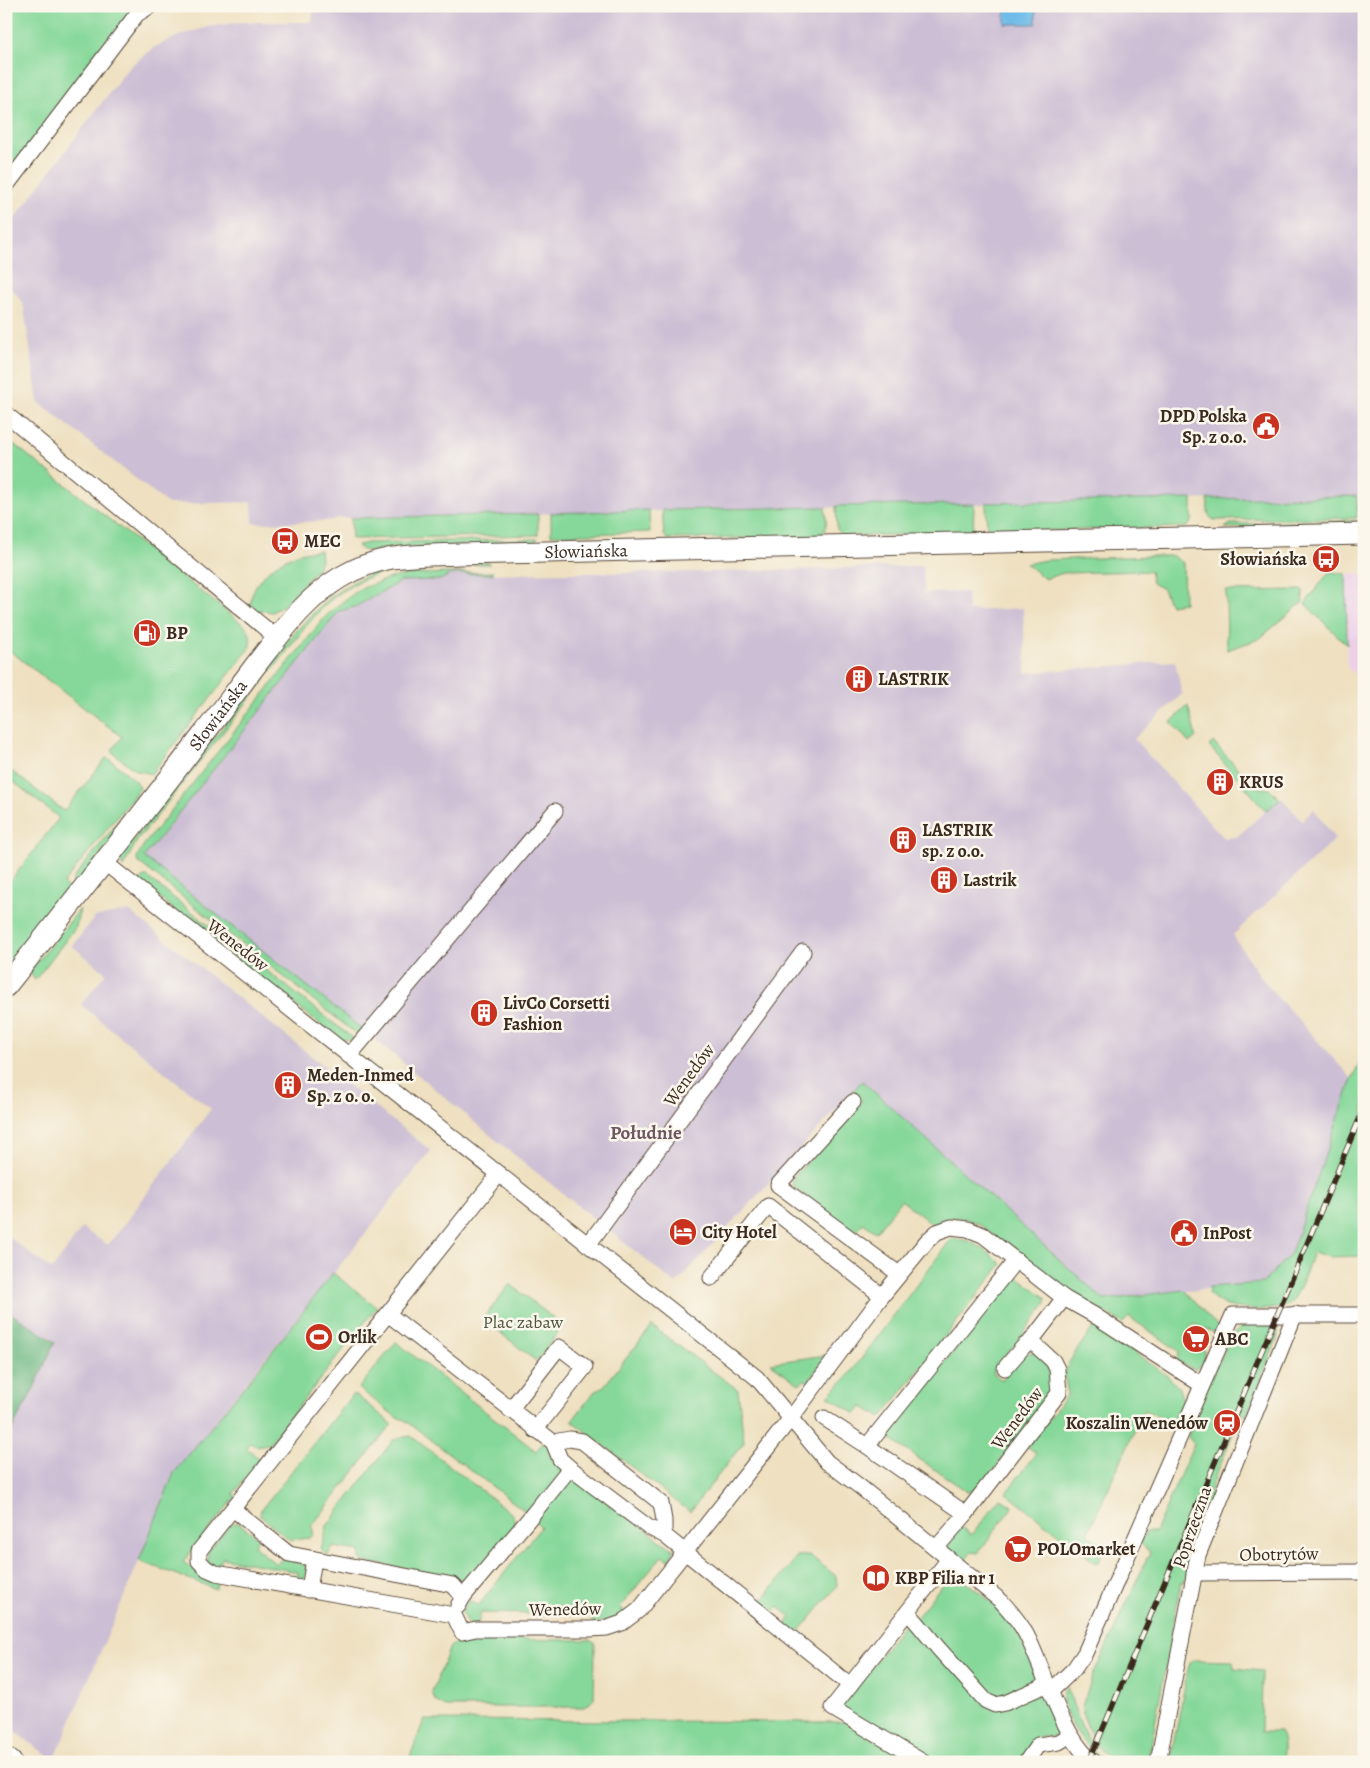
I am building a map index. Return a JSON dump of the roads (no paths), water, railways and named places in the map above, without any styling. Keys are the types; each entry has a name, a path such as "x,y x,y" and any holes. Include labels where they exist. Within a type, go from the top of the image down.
{"main road":[{"name":"Słowiańska","path":"6,986 305,604 328,586 370,563 393,557 458,554 1364,534"},
{"path":"6,1758 11,1762"}],"street":[{"path":"6,186 137,14 150,6"},
{"path":"6,414 277,638"},
{"path":"349,1056 555,811"},
{"name":"Wenedów","path":"104,862 757,1378 827,1462 1001,1601 1026,1634 1070,1735 1094,1762"},
{"name":"Wenedów","path":"588,1245 802,952"},
{"path":"853,1102 778,1185 899,1274"},
{"path":"499,1174 200,1551 199,1561 207,1570 216,1573 454,1615 462,1597 570,1468"},
{"path":"711,1278 768,1206 882,1296"},
{"name":"Wenedów","path":"454,1615 462,1632 476,1629 607,1628 622,1623 639,1610 791,1418 899,1274 937,1232 951,1228 968,1229 983,1235 1064,1298 1202,1384"},
{"path":"867,1446 1016,1260"},
{"path":"1005,1368 1024,1346 1031,1341 1064,1298"},
{"path":"388,1314 535,1430 553,1442 560,1459 570,1468 648,1527 664,1535 850,1684"},
{"path":"908,1612 938,1649 986,1701 995,1705 1004,1703 1049,1687 1074,1670 1085,1652 1233,1316 1295,1314 1364,1315"},
{"name":"Poprzeczna","path":"1158,1762 1198,1555 1295,1314"},
{"name":"Wenedów","path":"936,1548 966,1514 1059,1393 1057,1369 1053,1361 1031,1341"},
{"path":"510,1410 559,1348 585,1367 535,1430"},
{"path":"824,1418 966,1514"},
{"path":"553,1442 570,1439 582,1441 661,1503 664,1535"},
{"path":"233,1510 290,1554 453,1585 462,1597"},
{"path":"309,1590 314,1559"},
{"path":"923,1762 832,1708 949,1559"},
{"name":"Obotrytów","path":"1194,1573 1364,1572"},
{"path":"1026,1762 1038,1745 1059,1742 1070,1735"}],"water":[{"path":"1005,6 1036,6 1036,24 1005,24"}],"railway":[{"path":"1089,1762 1364,1108"}],"place":[{"name":"DPD Polska Sp. z o.o.","path":"1266,426"},
{"name":"MEC","path":"285,541"},
{"name":"Słowiańska","path":"1326,559"},
{"name":"BP","path":"147,633"},
{"name":"LASTRIK","path":"859,679"},
{"name":"KRUS","path":"1220,782"},
{"name":"LASTRIK sp. z o.o.","path":"903,840"},
{"name":"Lastrik","path":"944,880"},
{"name":"LivCo Corsetti Fashion","path":"484,1013"},
{"name":"Meden-Inmed Sp. z o. o.","path":"288,1085"},
{"name":"City Hotel","path":"683,1232"},
{"name":"InPost","path":"1184,1233"},
{"name":"Orlik","path":"319,1337"},
{"name":"ABC","path":"1196,1339"},
{"name":"Koszalin Wenedów","path":"1227,1423"},
{"name":"POLOmarket","path":"1018,1549"},
{"name":"KBP Filia nr 1","path":"876,1578"}],"district":[{"name":"Południe","path":"646,1133"}],"park label":[{"name":"Plac zabaw","path":"523,1322"}]}
